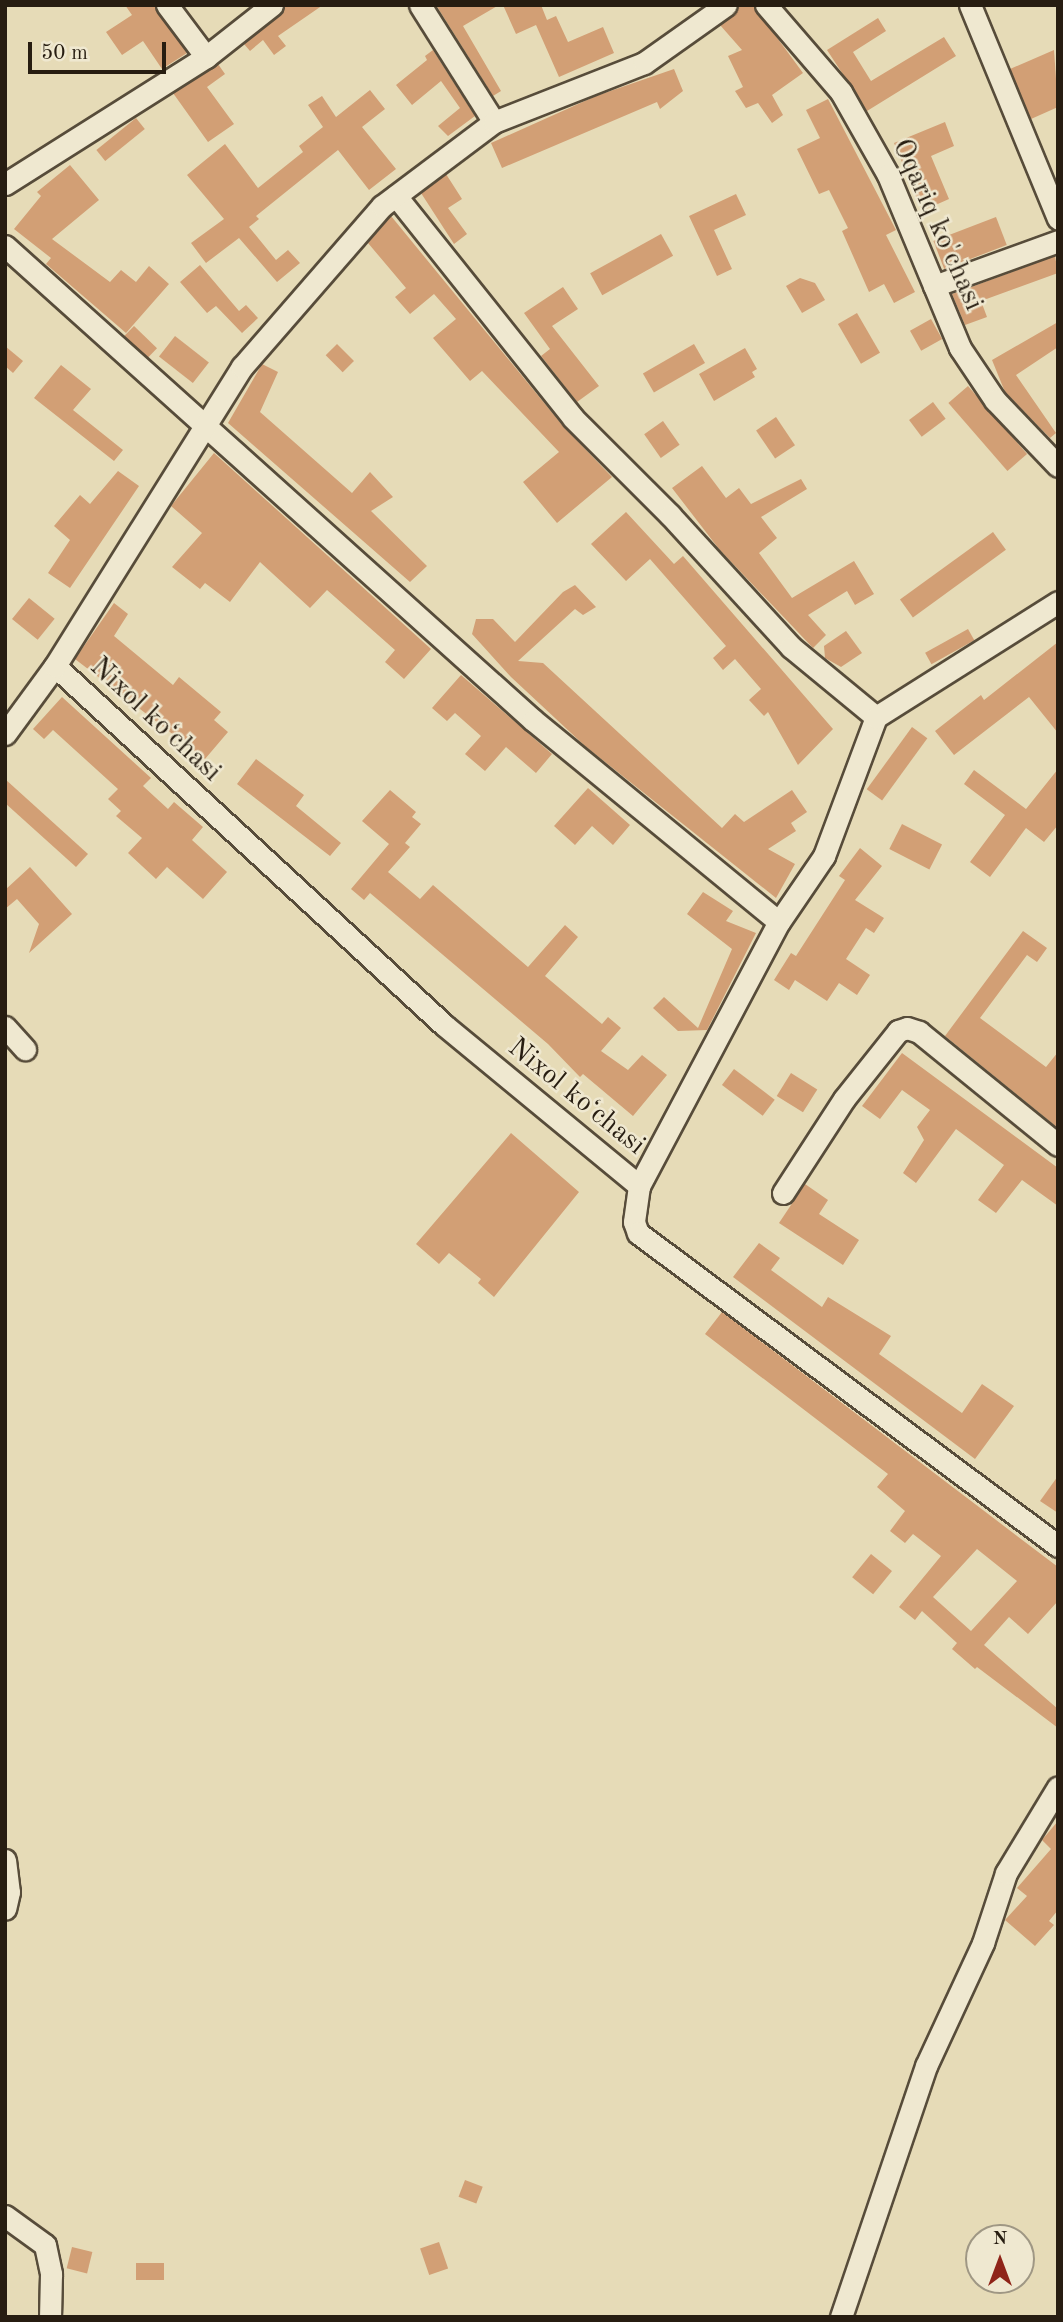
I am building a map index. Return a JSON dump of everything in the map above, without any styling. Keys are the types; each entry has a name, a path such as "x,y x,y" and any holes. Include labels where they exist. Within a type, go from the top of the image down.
{"street":[{"path":"167,5 206,57"},
{"path":"5,184 206,57 272,5"},
{"path":"420,5 494,122"},
{"path":"5,734 55,666 242,367 396,196 494,122 644,63 726,5"},
{"name":"Oqariq ko'chasi","path":"766,5 842,92 888,175 960,348 995,400 1058,466"},
{"path":"970,5 1058,219"},
{"path":"396,196 573,418 670,514 791,647 876,717"},
{"path":"934,286 1058,242"},
{"path":"5,246 533,720 779,922"},
{"path":"639,1186 779,922 824,856 876,717 1058,602"},
{"name":"Nixol koʻchasi","path":"55,666 444,1025 639,1186 634,1222 638,1233 1058,1546"},
{"path":"5,1027 25,1049"},
{"path":"783,1193 844,1099 898,1031 907,1028 919,1032 1058,1145"},
{"path":"841,2317 926,2066 983,1943 1006,1873 1058,1787"},
{"path":"5,1860 5,1909"},
{"path":"5,2216 45,2245 51,2274 50,2317"}],"building":[{"path":"125,5 154,5 187,53 162,69 143,41 122,55 106,32 132,15"},
{"path":"285,5 323,5 278,36 286,46 274,55 263,40 250,51 244,44 280,15"},
{"path":"436,5 499,5 463,26 501,91 493,96"},
{"path":"503,5 541,5 547,20 556,16 568,42 603,27 614,53 559,77 536,25 516,34"},
{"path":"739,5 753,5 803,73 772,95 783,115 772,123 758,103 746,108 735,91 743,87 728,56 742,50 720,25"},
{"path":"878,18 886,31 853,52 871,81 944,37 956,56 867,111 827,50"},
{"path":"433,50 475,116 448,136 438,126 460,108 441,81 412,105 396,85 427,60 425,56"},
{"path":"1054,50 1058,107 1031,119 1010,69"},
{"path":"218,64 225,74 207,87 234,124 208,142 173,93"},
{"path":"674,69 683,91 660,109 657,102 502,168 491,143 596,96"},
{"path":"370,90 385,109 362,127 396,169 369,190 338,150 256,216 259,219 249,227 276,260 288,250 300,263 277,282 239,238 206,263 191,243 224,219 187,175 225,144 258,188 303,152 299,146 323,127 308,105 322,96 336,117"},
{"path":"828,99 896,230 886,235 915,292 894,303 884,284 869,292 842,231 848,228 829,190 819,194 797,149 820,138 806,110"},
{"path":"136,118 145,129 105,161 96,150"},
{"path":"945,122 954,146 931,156 949,199 922,211 894,143"},
{"path":"70,165 99,200 52,239 110,282 121,270 136,282 149,266 169,284 126,333 46,264 51,258 14,229 41,196 37,192"},
{"path":"446,174 462,199 448,208 467,234 454,244 421,193"},
{"path":"736,194 746,215 714,230 732,269 717,276 689,216"},
{"path":"391,216 563,426 612,477 557,523 523,482 559,452 482,371 470,381 433,338 456,319 434,294 410,314 395,297 406,288 368,243"},
{"path":"996,217 1007,245 944,269 933,241"},
{"path":"661,234 673,256 602,295 590,273"},
{"path":"1055,256 1058,273 981,301 987,317 965,325 952,294"},
{"path":"200,265 239,311 246,305 258,318 242,333 216,306 207,313 180,282"},
{"path":"800,278 815,283 825,300 802,313 786,286"},
{"path":"563,287 578,309 552,326 599,386 577,402 541,356 550,349 524,313"},
{"path":"857,313 880,353 861,364 838,324"},
{"path":"931,319 942,339 921,351 910,331"},
{"path":"1058,322 1058,347 1016,375 1056,433 1050,438 1005,392 992,360"},
{"path":"134,326 157,348 147,358 124,336"},
{"path":"175,336 209,362 193,383 159,356"},
{"path":"337,344 354,361 343,372 326,355"},
{"path":"694,344 705,363 654,393 643,374"},
{"path":"5,346 23,361 13,373 5,366"},
{"path":"745,348 757,369 752,372 755,377 714,401 699,374"},
{"path":"262,364 278,372 260,412 352,493 370,472 393,497 371,511 427,566 410,582 228,423"},
{"path":"61,365 91,389 73,410 123,450 114,461 34,398"},
{"path":"968,386 1027,454 1007,471 948,403"},
{"path":"933,402 946,419 922,437 909,420"},
{"path":"776,417 795,445 775,459 756,430"},
{"path":"663,421 680,445 661,458 644,434"},
{"path":"214,453 431,649 404,679 385,662 395,650 327,590 310,608 260,562 230,602 205,583 200,589 172,567 202,533 171,506"},
{"path":"702,466 726,498 739,488 751,504 801,479 807,489 761,517 777,538 759,553 792,598 854,561 874,594 855,605 847,591 808,615 826,635 813,648 719,549 672,488"},
{"path":"118,471 139,486 70,588 48,573 70,540 54,526 80,495 90,504"},
{"path":"626,512 674,564 683,556 833,729 798,765 768,712 764,716 749,700 761,689 735,659 723,670 713,658 726,646 650,559 626,581 591,544"},
{"path":"993,532 1006,550 913,617 900,600"},
{"path":"575,585 596,607 583,615 575,609 518,661 543,663 722,828 735,814 744,822 792,790 807,812 791,823 796,831 768,849 795,864 776,898 585,746 511,677 472,634 476,619 493,619 515,642 563,592"},
{"path":"29,598 55,619 38,640 12,619"},
{"path":"114,603 128,614 114,636 173,685 179,677 221,712 214,720 228,732 205,759 75,659"},
{"path":"968,629 974,640 931,664 925,653"},
{"path":"846,631 862,653 841,667 825,658 824,646"},
{"path":"1058,642 1058,733 1029,697 954,755 935,731 981,695 984,700"},
{"path":"461,675 552,754 536,773 506,747 485,771 465,754 481,736 455,713 447,721 432,708"},
{"path":"62,697 151,778 143,786 168,809 174,802 203,827 192,840 227,872 203,899 167,867 156,879 128,853 142,838 116,816 121,811 108,799 118,789 53,730 44,739 33,729"},
{"path":"912,727 927,738 882,800 867,789"},
{"path":"256,759 304,795 296,806 341,843 330,856 237,784"},
{"path":"1058,769 1058,825 1044,842 1026,828 990,877 970,862 1005,815 964,784 974,770 1026,809"},
{"path":"5,779 88,854 76,867 5,803"},
{"path":"588,788 630,825 613,845 592,826 575,845 554,826"},
{"path":"390,790 416,812 412,817 421,824 405,843 410,847 388,872 420,899 433,885 528,967 565,925 578,937 545,976 602,1024 608,1017 621,1028 601,1051 628,1070 642,1055 667,1075 633,1116 583,1074 580,1077 548,1044 370,893 364,900 351,889 389,844 362,821"},
{"path":"902,824 942,844 929,869 889,849"},
{"path":"860,848 882,866 855,900 884,918 874,933 866,928 846,959 870,975 857,995 839,983 827,1001 795,980 789,990 774,980 791,953 796,956 845,880 839,876"},
{"path":"30,867 72,914 29,953 39,924 17,899 5,909 5,890"},
{"path":"703,892 733,911 726,921 756,933 707,1030 678,1031 653,1008 664,997 698,1028 732,949 687,914"},
{"path":"1023,931 1047,948 1037,962 1027,955 980,1018 1046,1067 1058,1052 1058,1128 945,1036"},
{"path":"902,1053 1058,1168 1058,1206 1022,1180 996,1213 978,1200 1004,1165 956,1129 916,1183 903,1173 924,1140 917,1127 930,1110 902,1090 880,1119 862,1106"},
{"path":"734,1069 775,1100 763,1116 722,1085"},
{"path":"791,1073 817,1089 803,1112 777,1096"},
{"path":"511,1133 579,1192 494,1297 478,1283 481,1279 449,1253 439,1264 416,1244"},
{"path":"805,1184 828,1200 819,1214 859,1240 843,1265 779,1223"},
{"path":"759,1243 780,1258 771,1270 822,1307 828,1297 891,1336 879,1354 962,1413 982,1384 1014,1406 975,1459 733,1277"},
{"path":"722,1312 1058,1567 1058,1601 1028,1634 1009,1617 984,1645 1058,1709 1058,1728 977,1667 975,1669 952,1649 957,1643 922,1611 915,1620 899,1607 941,1556 913,1534 905,1543 890,1531 905,1511 877,1487 888,1474 705,1334","holes":["977,1549 1017,1581 971,1631 933,1597"]},
{"path":"1058,1476 1058,1513 1040,1501"},
{"path":"871,1554 892,1571 873,1594 852,1577"},
{"path":"1058,1821 1058,1910 1049,1921 1054,1925 1035,1946 1005,1920 1027,1896 1017,1888 1051,1849 1042,1840"},
{"path":"465,2180 483,2187 476,2204 459,2197"},
{"path":"439,2242 448,2268 429,2275 420,2249"},
{"path":"72,2247 92,2252 87,2273 67,2268"},
{"path":"136,2263 164,2263 164,2280 136,2280"}]}
